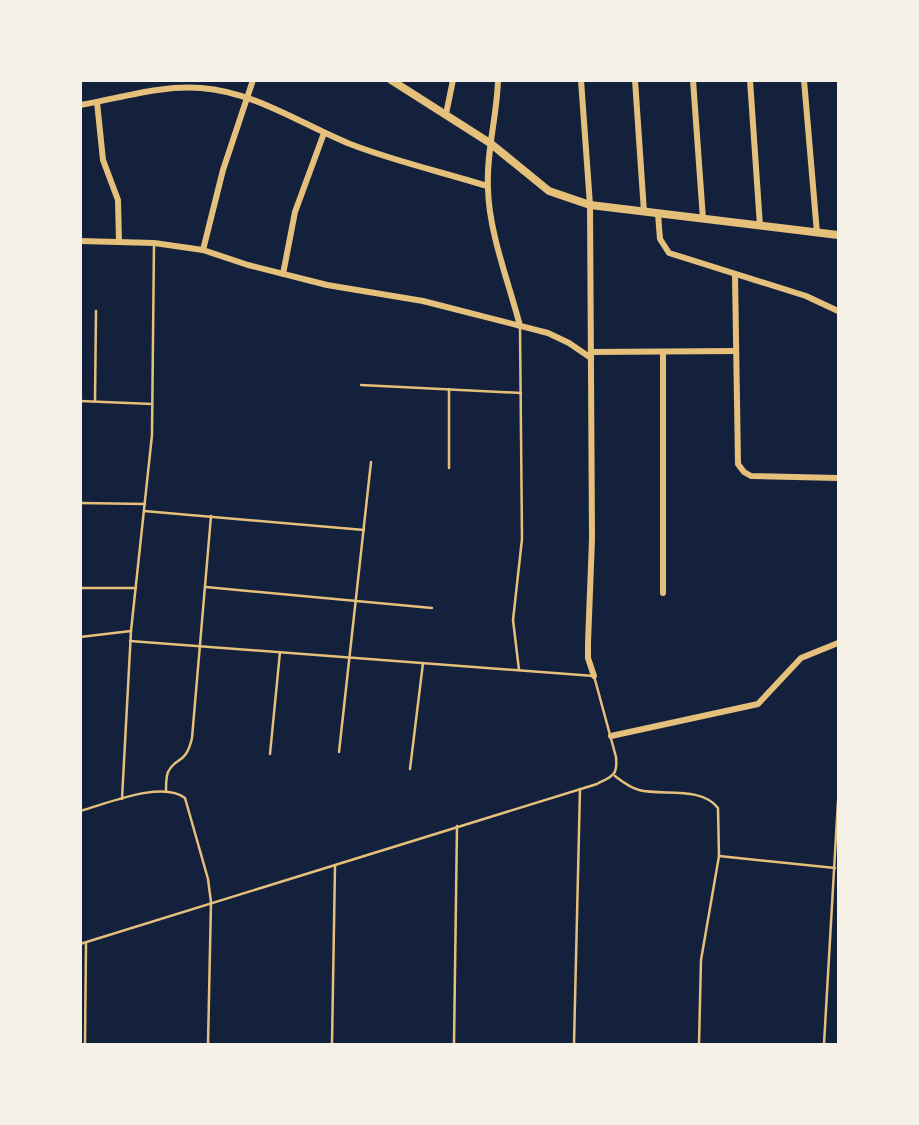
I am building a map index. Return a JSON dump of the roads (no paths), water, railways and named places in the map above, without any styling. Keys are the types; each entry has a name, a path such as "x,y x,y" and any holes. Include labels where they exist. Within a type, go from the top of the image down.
{"street":[{"path":"203,250 223,170 253,80"},
{"path":"391,80 490,143 549,191 590,205 838,235"},
{"path":"446,114 453,80"},
{"path":"498,80 487,186 491,222 520,326"},
{"path":"581,80 590,205 592,539 587,643 588,658 594,676"},
{"path":"635,80 644,212"},
{"path":"693,80 703,219"},
{"path":"750,80 760,226"},
{"path":"804,80 817,233"},
{"path":"80,105 184,84 227,90 247,96 354,145 487,186"},
{"path":"97,102 103,160 118,200 119,242"},
{"path":"283,274 295,212 324,133"},
{"path":"658,214 660,239 669,253 806,296 838,311"},
{"path":"80,241 154,243 203,250 248,265 327,285 448,307 548,333 591,355 736,351"},
{"path":"735,275 738,464 751,476 838,478"},
{"path":"663,352 663,593"},
{"path":"611,736 758,704 801,657 838,642"}],"lane":[{"path":"122,799 131,631 152,435 154,243"},
{"path":"95,401 96,311"},
{"path":"519,670 513,620 522,539 520,326"},
{"path":"361,385 522,393"},
{"path":"449,389 449,468"},
{"path":"80,401 152,404"},
{"path":"339,752 371,462"},
{"path":"80,503 145,504"},
{"path":"144,510 363,530"},
{"path":"166,791 168,773 172,766 186,757 189,750 212,516"},
{"path":"206,587 432,608"},
{"path":"80,588 136,588"},
{"path":"80,637 131,631"},
{"path":"80,944 580,789 613,775 617,768 594,676 131,641"},
{"path":"270,754 280,652"},
{"path":"410,769 422,663"},
{"path":"613,775 628,786 640,790 697,795 712,801 719,816 719,856 701,960 699,1045"},
{"path":"574,1045 580,789"},
{"path":"80,811 122,799 166,791 177,792 185,798 208,879 211,902 208,1045"},
{"path":"824,1045 838,801"},
{"path":"454,1045 457,826"},
{"path":"719,856 835,868"},
{"path":"332,1045 335,866"},
{"path":"85,1045 86,943"}]}
